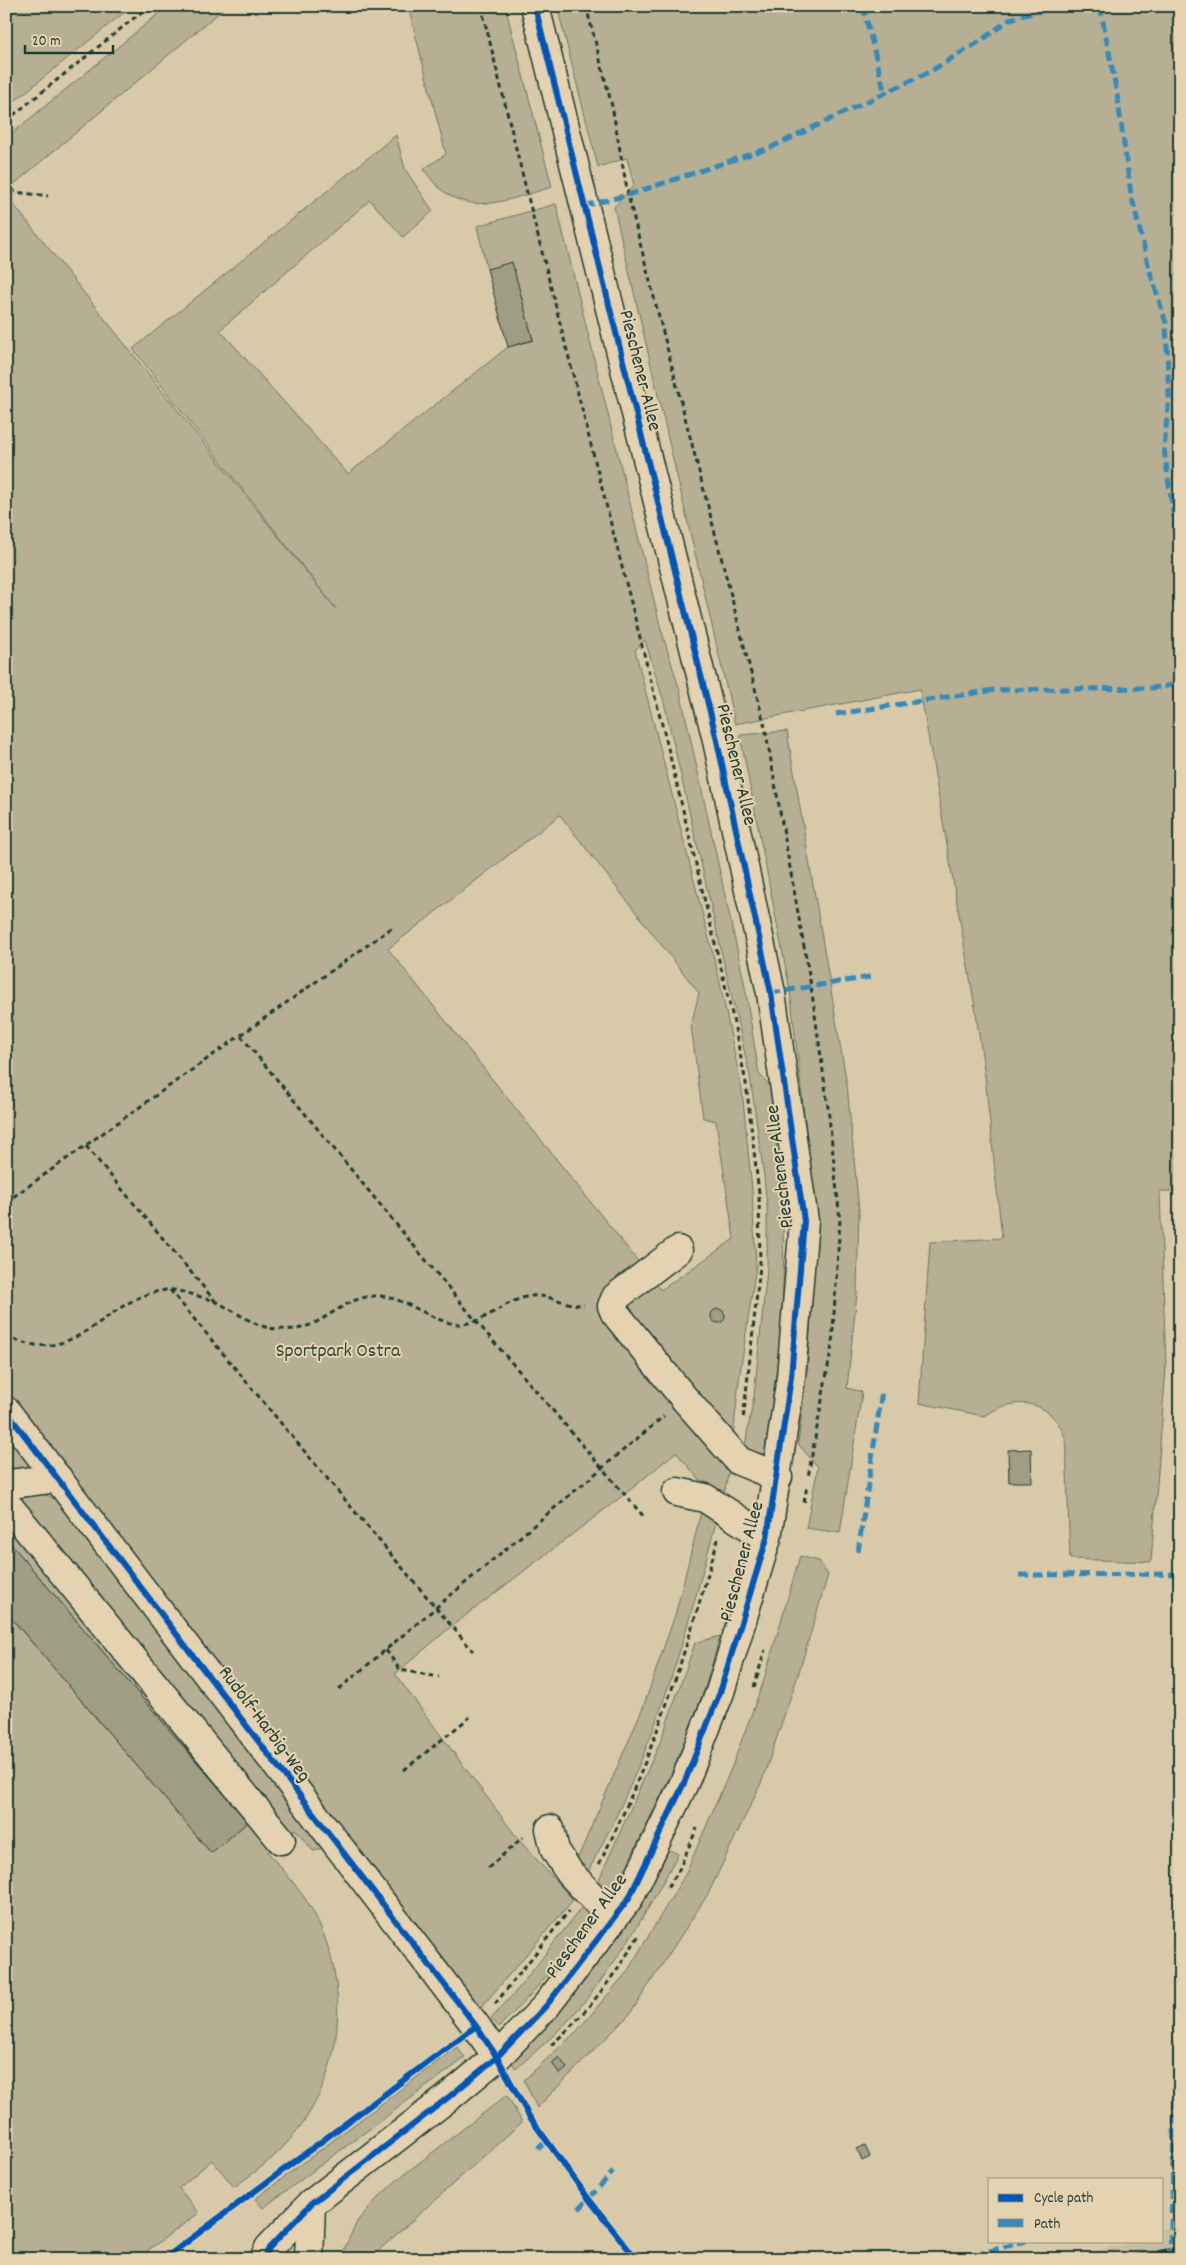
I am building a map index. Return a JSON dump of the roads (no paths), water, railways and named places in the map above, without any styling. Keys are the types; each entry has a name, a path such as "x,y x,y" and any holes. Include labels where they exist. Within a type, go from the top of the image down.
{"street":[{"name":"Pieschener Allee","path":"264,2259 269,2248 311,2204 497,2058 546,2006 629,1898 685,1781 720,1692 767,1538 778,1477 791,1377 804,1221 771,993 716,736 535,6"},
{"path":"678,1250 616,1297 612,1306 615,1313 684,1398 739,1461 778,1477"},
{"name":"Rudolf-Harbig-Weg","path":"6,1411 476,2026 497,2058"},
{"path":"6,1487 10,1484 58,1478"},
{"path":"677,1492 705,1498 767,1538"},
{"path":"6,1503 281,1840"},
{"path":"538,1832 555,1850 569,1872 613,1919"},
{"path":"309,2259 311,2204"}],"railway":[{"path":"1124,2259 1180,2249"}],"park label":[{"name":"Sportpark Ostra","path":"338,1349"}]}
